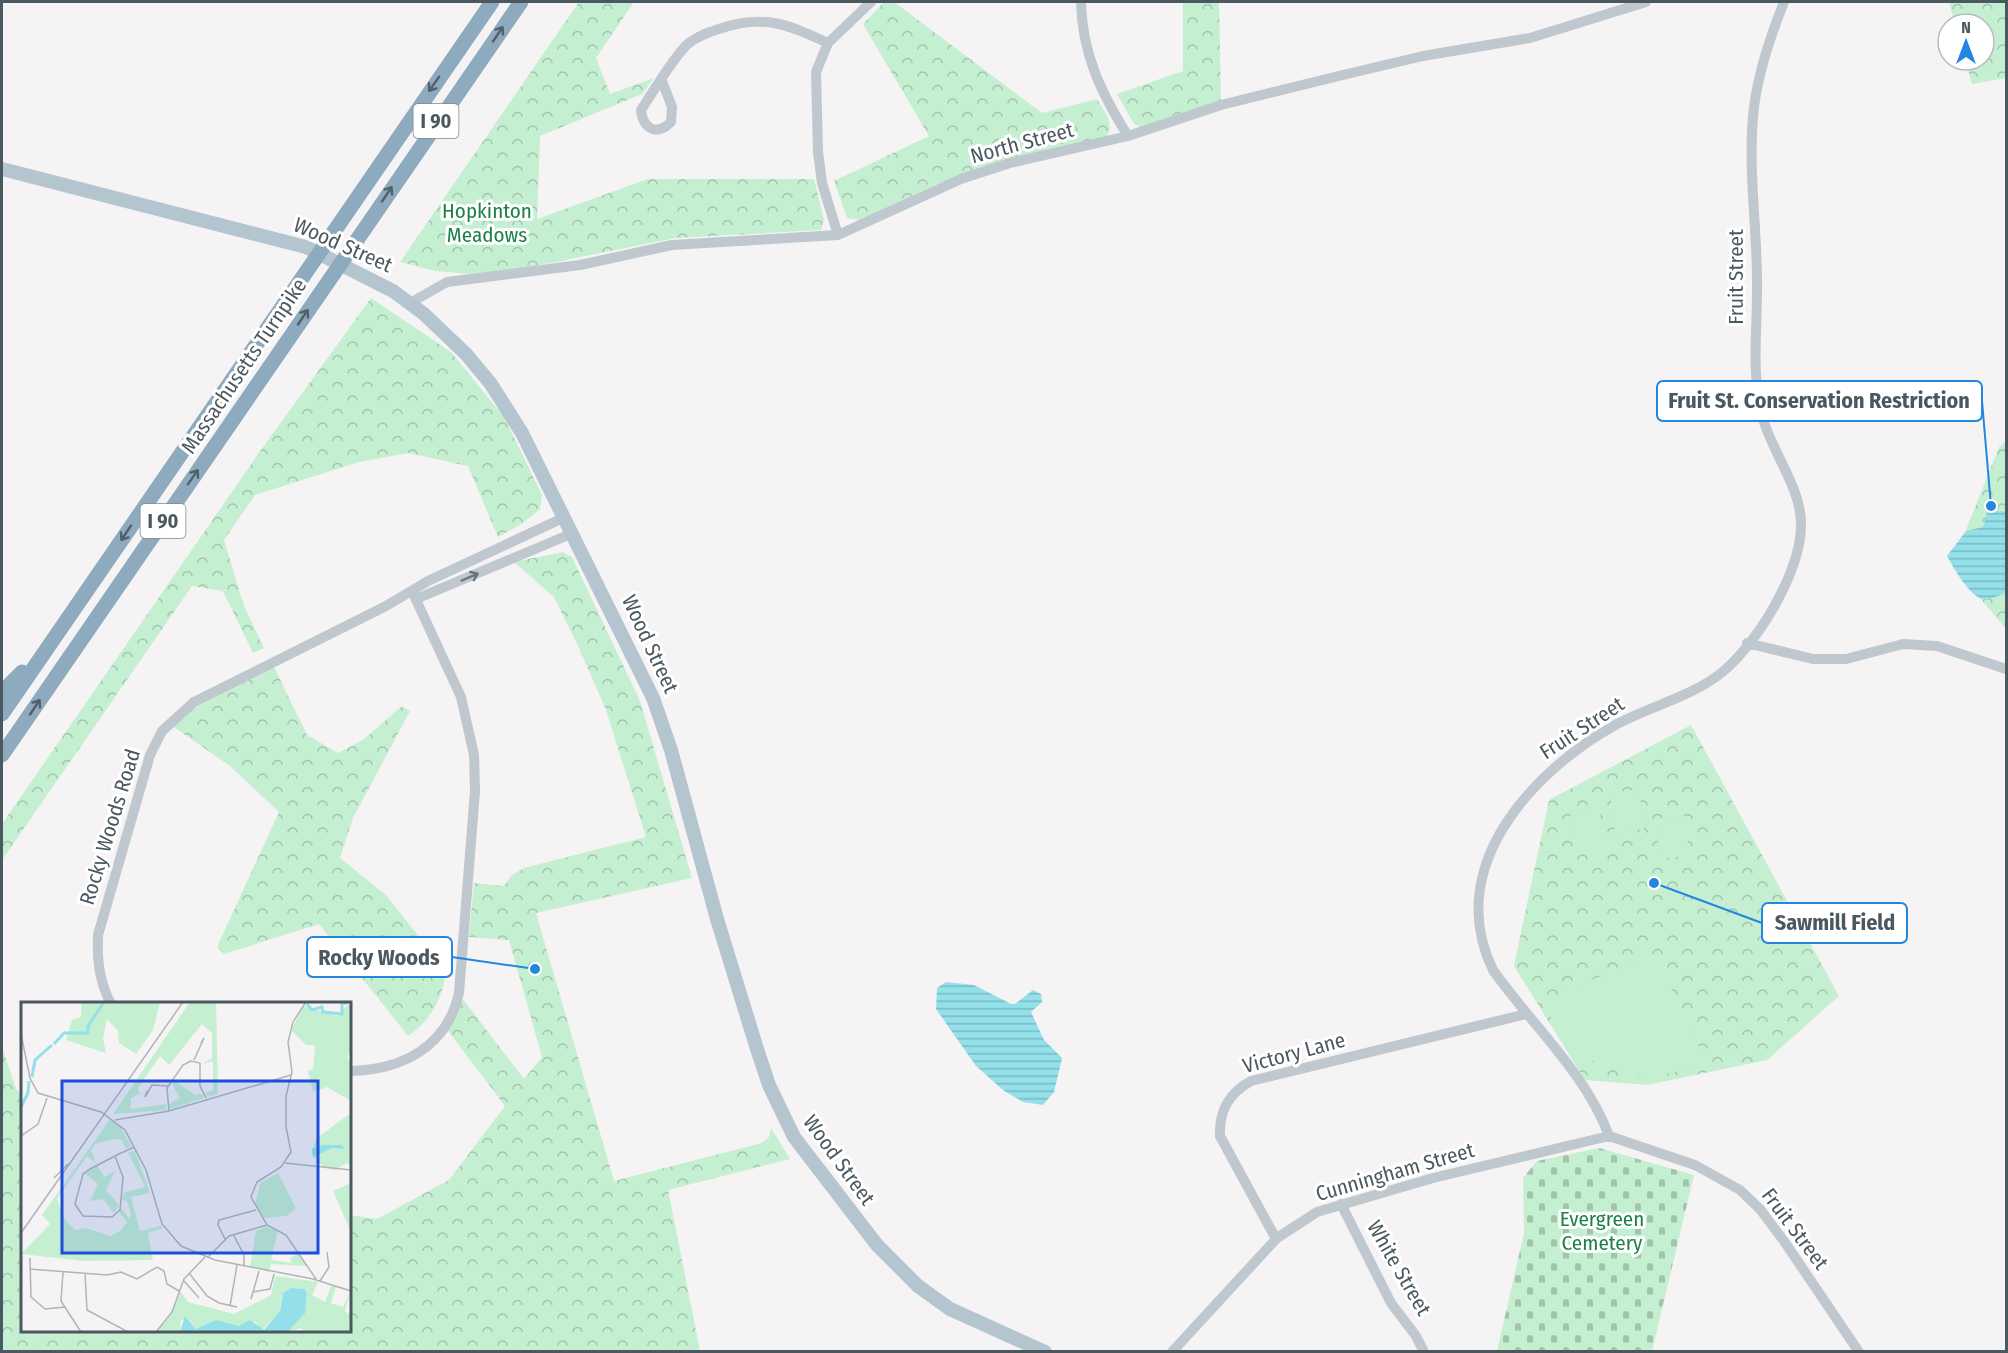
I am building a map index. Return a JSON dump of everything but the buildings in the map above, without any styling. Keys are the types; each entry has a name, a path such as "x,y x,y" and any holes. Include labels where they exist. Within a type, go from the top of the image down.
{"highway":[{"name":"Massachusetts Turnpike","path":"2,714 332,231 492,2"},
{"name":"Massachusetts Turnpike","path":"2,755 521,2"},
{"path":"2,692 46,650"}],"main road":[{"name":"Wood Street","path":"2,169 140,202 306,247 376,280 410,303 453,340 491,384 522,433 637,660 661,718 717,919 769,1085 794,1137 877,1245 912,1281 950,1309 1046,1352"}],"street":[{"path":"838,235 822,183 818,152 816,72 821,54 828,43 871,2"},
{"path":"1081,2 1083,36 1088,58 1113,113 1128,136"},
{"name":"North Street","path":"410,303 447,282 580,265 672,245 838,235 961,179 1010,163 1128,136 1221,105 1423,56 1530,38 1646,2"},
{"name":"Fruit Street","path":"1784,2 1771,41 1753,117 1757,269 1755,360 1759,406 1800,512 1801,536 1795,560 1780,594 1747,643 1717,676 1619,723 1564,759 1530,791 1500,834 1482,880 1479,910 1480,932 1485,954 1493,970 1588,1095 1603,1120 1609,1136 1695,1165 1740,1190 1760,1209 1786,1244 1859,1352"},
{"path":"662,81 687,44 704,34 744,21 767,21 789,25 828,43"},
{"name":"Rocky Woods Road","path":"414,595 428,581 565,517"},
{"name":"Rocky Woods Road","path":"110,1002 104,991 97,964 98,936 147,765 162,731 194,702 414,595 573,533"},
{"path":"351,1071 388,1067 419,1052 446,1028 455,1013 459,993 475,791 474,755 461,697 414,595"},
{"path":"1747,643 1813,659 1846,659 1904,644 1937,646 2007,669"},
{"name":"Victory Lane","path":"1276,1239 1220,1136 1226,1102 1232,1093 1251,1081 1526,1014"},
{"name":"Cunningham Street","path":"1172,1352 1276,1239 1306,1218 1341,1204 1433,1178 1609,1136"},
{"name":"White Street","path":"1341,1204 1391,1303 1416,1336 1424,1352"}],"green space":[{"name":"Hopkinton Meadows","path":"579,2 634,2 596,58 610,94 654,78 642,94 540,136 537,219 648,179 814,179 824,220 821,230 676,238 520,269 470,274 436,271 400,262"},
{"path":"884,2 894,2 1042,113 1097,99 1108,118 1109,132 1106,137 937,184 861,220 847,218 834,181 929,136 863,24"},
{"path":"1183,2 1219,2 1221,105 1141,127 1134,124 1117,94 1183,71"},
{"path":"1949,2 2006,2 2006,78 1972,84 1968,72 1996,72 1996,12 1952,12"},
{"path":"371,298 451,352 504,417 542,495 540,509 523,523 498,537 468,466 408,453 359,462 255,495 224,540 244,606 264,648 253,653 223,591 192,586 2,860 2,824 261,450"},
{"path":"2006,441 2006,629 1952,565 1999,447"},
{"path":"563,552 572,557 640,701 692,878 536,913 614,1181 762,1143 769,1137 771,1128 790,1159 668,1190 700,1351 2,1351 2,1047 16,1089 21,1094 21,1332 351,1332 351,1215 377,1219 449,1180 505,1106 446,1028 462,998 524,1079 542,1057 509,940 469,937 474,883 504,886 512,875 524,868 646,837 606,710 579,648 554,597 514,562"},
{"path":"273,665 307,735 338,753 363,740 402,706 410,711 353,818 340,858 386,895 446,971 442,990 434,1008 423,1023 408,1036 319,924 224,954 217,947 279,812 230,766 171,725 178,717"},
{"path":"1691,725 1839,996 1767,1060 1647,1085 1585,1080 1514,966 1549,800"},
{"path":"1639,789 1644,829 1615,833 1610,793"},
{"path":"1599,807 1605,847 1575,851 1570,811"},
{"path":"1684,815 1690,855 1660,859 1655,819"},
{"path":"1649,955 1657,958 1704,1058 1674,1072 1658,1075 1625,1073 1610,1069 1595,1062 1568,1043 1552,1020 1544,1001"},
{"name":"Evergreen Cemetery","path":"1599,1148 1694,1175 1652,1351 1497,1351 1524,1233 1523,1178 1537,1161"}],"water":[{"path":"1987,512 2006,512 2006,593 1983,599 1967,587 1947,556 1966,531 1983,527"},
{"path":"946,982 974,985 1011,1004 1015,1004 1033,990 1041,994 1042,1002 1031,1012 1044,1040 1062,1058 1054,1092 1043,1105 1023,1102 1003,1090 976,1066 936,1009 937,988"}],"place":[{"name":"Fruit St. Conservation Restriction","path":"1991,506"},
{"name":"Sawmill Field","path":"1654,883"},
{"name":"Rocky Woods","path":"535,969"}]}
